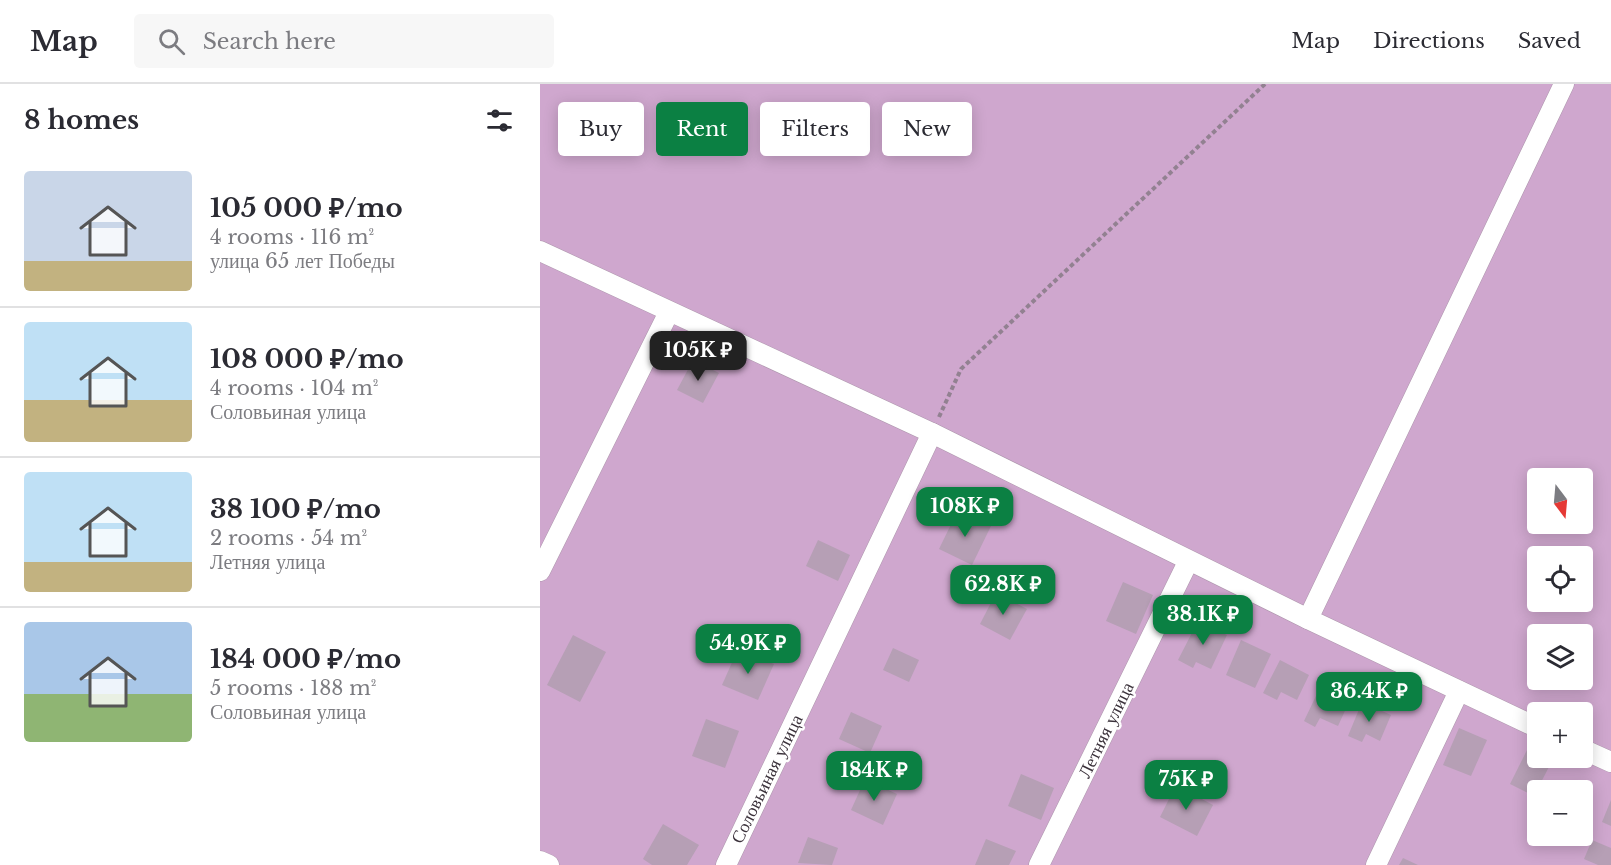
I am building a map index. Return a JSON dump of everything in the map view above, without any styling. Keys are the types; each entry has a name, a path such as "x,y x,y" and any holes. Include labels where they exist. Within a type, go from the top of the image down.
{"street":[{"path":"1308,619 1564,84"},
{"path":"540,251 932,433 1188,562 1527,723"},
{"path":"540,571 669,312"},
{"name":"Соловьиная улица","path":"726,865 932,433"},
{"name":"Летняя улица","path":"1040,865 1188,562"},
{"path":"1376,865 1459,691"},
{"path":"1593,754 1611,762"},
{"path":"540,861 549,865"}],"path":[{"path":"932,433 961,369 1266,84"}],"shaded area":[{"path":"540,84 1611,84 1611,865 540,865"}],"building":[{"path":"693,360 719,373 703,403 677,390"},
{"path":"958,510 991,526 972,565 939,549"},
{"path":"818,540 850,555 838,581 806,566"},
{"path":"1123,582 1153,595 1136,634 1106,621"},
{"path":"996,593 1027,609 1010,640 980,624"},
{"path":"1198,621 1227,635 1211,669 1196,662 1193,668 1178,660"},
{"path":"573,635 606,652 580,702 547,685"},
{"path":"1241,640 1271,654 1255,688 1226,675"},
{"path":"893,648 919,660 909,682 883,670"},
{"path":"738,649 774,664 758,700 722,685"},
{"path":"1280,660 1309,675 1297,700 1281,692 1277,700 1263,693"},
{"path":"1326,675 1355,689 1338,726 1320,718 1315,727 1304,721"},
{"path":"1362,702 1391,715 1380,741 1366,734 1362,742 1348,736"},
{"path":"851,712 882,726 870,753 839,739"},
{"path":"706,719 739,731 725,768 692,756"},
{"path":"1459,728 1487,740 1471,776 1443,765"},
{"path":"1527,750 1527,768 1548,768 1542,780 1527,780 1527,792 1510,784"},
{"path":"1021,774 1054,788 1041,820 1008,806"},
{"path":"865,779 897,794 883,825 851,810"},
{"path":"1176,785 1213,805 1197,836 1160,817"},
{"path":"1611,800 1611,826 1602,822"},
{"path":"663,824 699,845 687,865 652,865 643,859"},
{"path":"808,837 838,848 832,865 798,863"},
{"path":"986,839 1016,851 1009,865 975,865"},
{"path":"1593,840 1611,848 1611,865 1598,865 1584,859 1589,846 1593,846"},
{"path":"1403,858 1418,865 1399,865"}]}
